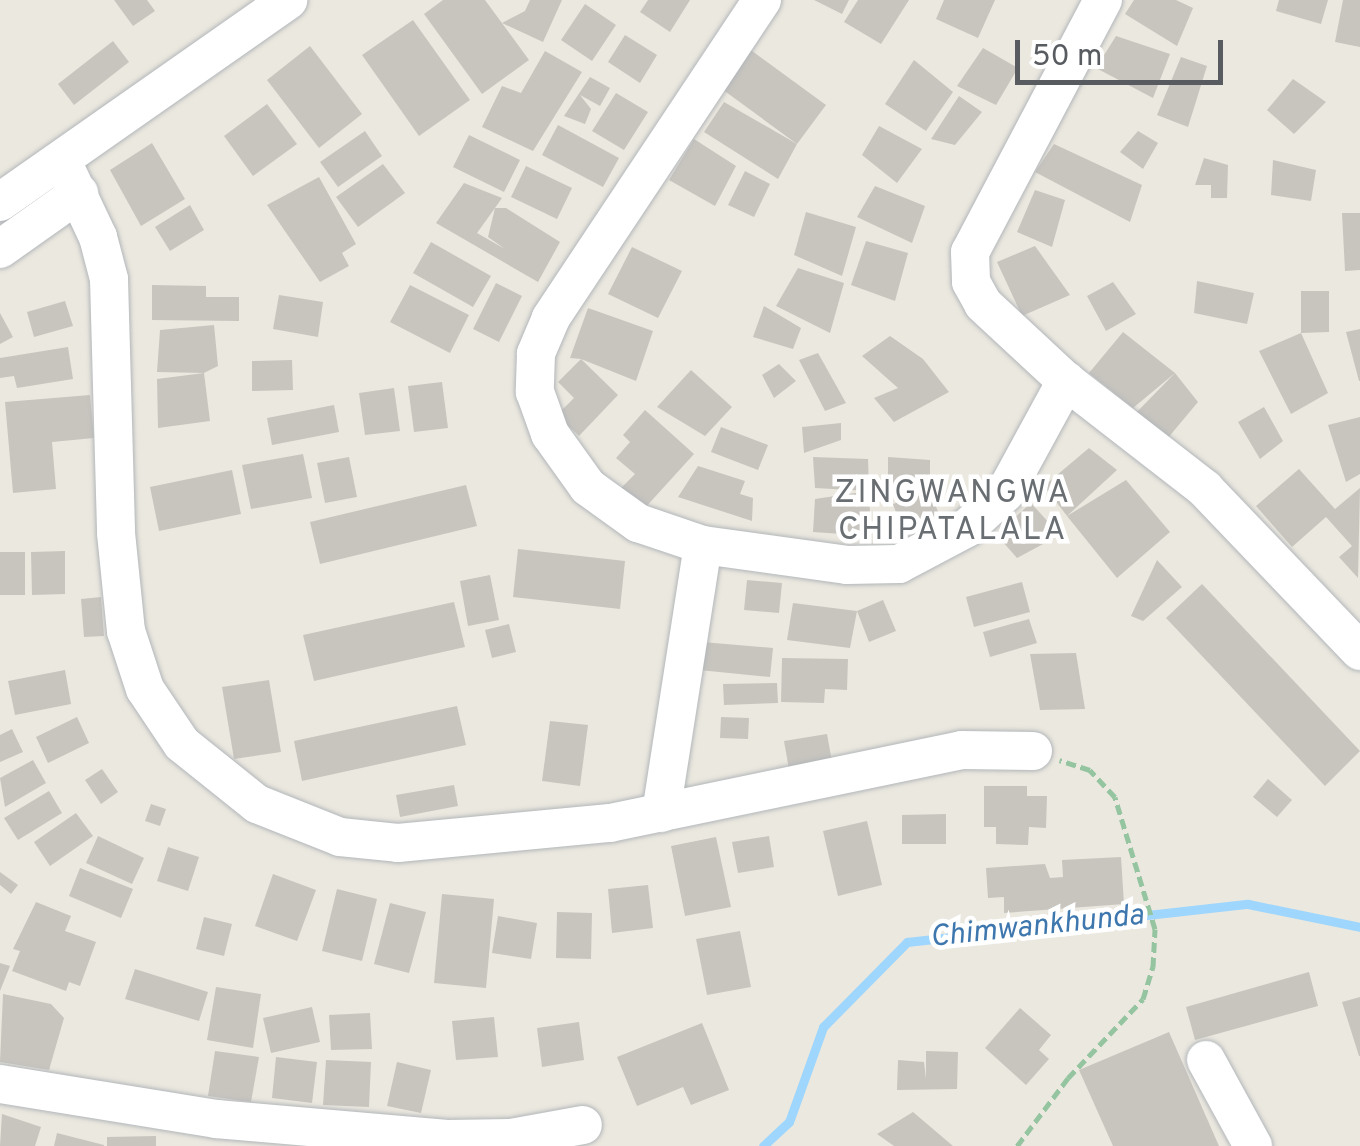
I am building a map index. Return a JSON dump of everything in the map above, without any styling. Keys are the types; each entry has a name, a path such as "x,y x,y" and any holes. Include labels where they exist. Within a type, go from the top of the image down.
{"street":[{"path":"0,249 71,178 288,0"},
{"path":"762,0 551,318 534,372 550,434 588,486 638,523 703,545 847,566 899,564 932,551 1005,493 1066,380"},
{"path":"1103,0 968,266 983,304 1066,380 1205,489 1360,651"},
{"path":"0,202 71,178"},
{"path":"71,178 108,279 116,533 126,630 146,689 182,744 257,804 340,837 398,843 500,836 661,812 962,750 1033,751"},
{"path":"661,812 703,545"},
{"path":"1206,1060 1253,1146"},
{"path":"0,1084 216,1119 447,1139 511,1138 583,1125"}],"path":[{"path":"1017,1146 1068,1078 1142,999 1153,967 1154,922 1115,798 1090,770 1033,751"}],"building":[{"path":"114,0 147,0 155,11 133,26"},
{"path":"443,0 485,0 529,60 482,94 424,14"},
{"path":"530,0 562,0 543,42 502,23 525,11"},
{"path":"648,0 690,0 670,32 640,12"},
{"path":"814,0 849,0 842,14"},
{"path":"858,0 909,0 881,44 844,22"},
{"path":"944,0 995,0 978,38 936,19"},
{"path":"1134,0 1176,0 1193,8 1177,46 1125,14"},
{"path":"1279,0 1328,0 1321,24 1276,11"},
{"path":"1343,0 1360,0 1360,47 1335,42"},
{"path":"585,4 616,25 592,61 561,40"},
{"path":"413,20 470,100 419,136 362,55"},
{"path":"625,35 657,55 640,83 608,62"},
{"path":"1116,36 1170,54 1153,98 1096,68"},
{"path":"113,41 129,62 74,105 58,84"},
{"path":"744,45 826,105 797,144 715,84"},
{"path":"310,46 362,114 319,148 267,80"},
{"path":"983,48 1018,68 996,105 957,86"},
{"path":"545,51 582,72 533,151 482,127 502,86 521,93"},
{"path":"1181,57 1207,66 1188,127 1157,115"},
{"path":"914,60 953,92 926,131 885,104"},
{"path":"590,77 610,88 600,106 580,95 591,109 585,124 564,116"},
{"path":"1293,79 1326,102 1294,134 1267,110"},
{"path":"616,93 648,112 624,150 592,131"},
{"path":"959,96 982,112 955,145 931,139"},
{"path":"724,102 797,144 778,179 704,132"},
{"path":"267,104 297,144 253,176 224,136"},
{"path":"558,125 619,158 603,187 542,155"},
{"path":"879,126 922,149 897,183 862,155"},
{"path":"365,131 382,156 338,187 320,162"},
{"path":"1138,131 1158,143 1143,169 1120,152"},
{"path":"469,135 520,160 504,192 453,167"},
{"path":"694,139 736,166 715,206 669,180"},
{"path":"152,143 185,199 141,226 110,170"},
{"path":"1054,144 1142,185 1130,222 1035,172"},
{"path":"1204,158 1228,165 1227,198 1211,198 1211,185 1195,185"},
{"path":"1273,160 1316,170 1311,201 1271,195"},
{"path":"383,164 405,193 358,227 336,197"},
{"path":"526,166 572,188 557,219 511,197"},
{"path":"745,171 770,184 754,217 728,205"},
{"path":"319,177 356,244 342,253 349,266 320,282 267,205"},
{"path":"464,183 502,198 495,208 506,208 560,242 538,282 436,223","holes":["495,208 488,237 505,249 477,233"]},
{"path":"875,186 925,206 912,243 857,217"},
{"path":"1035,190 1065,200 1052,247 1017,232"},
{"path":"190,205 204,230 170,251 155,227"},
{"path":"806,212 856,227 842,276 794,255"},
{"path":"1342,213 1360,213 1360,270 1345,271"},
{"path":"866,241 908,253 895,301 851,285"},
{"path":"431,242 491,276 473,307 413,273"},
{"path":"1035,246 1070,295 1022,316 997,262"},
{"path":"632,247 682,271 658,318 608,294"},
{"path":"798,268 844,283 830,333 776,306"},
{"path":"1197,281 1254,293 1247,324 1194,313"},
{"path":"1113,282 1136,314 1106,331 1087,296"},
{"path":"496,283 522,296 499,342 473,329"},
{"path":"152,285 206,286 206,297 239,297 239,321 152,320"},
{"path":"410,285 469,315 450,353 390,322"},
{"path":"1301,291 1329,291 1329,332 1301,333"},
{"path":"279,295 323,302 318,337 273,329"},
{"path":"65,301 73,326 34,337 27,312"},
{"path":"764,306 801,328 793,349 753,337"},
{"path":"588,308 653,331 636,381 570,358"},
{"path":"0,313 13,337 0,344"},
{"path":"214,325 218,366 204,373 157,372 160,330"},
{"path":"1360,329 1360,381 1359,381 1346,332"},
{"path":"1123,332 1175,373 1133,408 1089,373"},
{"path":"1301,333 1328,393 1291,414 1259,351"},
{"path":"890,336 923,359 949,392 894,422 874,398 898,388 862,356"},
{"path":"68,347 73,379 17,388 14,376 0,378 0,358"},
{"path":"818,353 846,403 825,411 799,360"},
{"path":"581,359 618,395 579,436 557,415 574,398 558,382"},
{"path":"292,360 293,390 252,391 252,361"},
{"path":"779,364 796,381 774,398 762,375"},
{"path":"691,370 732,407 705,436 657,407"},
{"path":"204,373 210,421 158,428 157,379"},
{"path":"1175,373 1198,402 1162,445 1132,417"},
{"path":"442,382 448,428 414,432 408,386"},
{"path":"394,388 400,431 365,435 359,393"},
{"path":"90,395 94,438 52,442 56,489 13,493 5,402"},
{"path":"334,405 339,432 272,445 267,418"},
{"path":"1264,407 1283,441 1260,459 1238,422"},
{"path":"645,410 694,454 644,509 621,488 635,474 616,458 630,442 623,435"},
{"path":"1360,417 1360,474 1346,482 1328,425"},
{"path":"841,423 841,440 804,453 802,427"},
{"path":"721,427 768,445 758,470 711,452"},
{"path":"1089,448 1117,470 1067,516 1044,486"},
{"path":"303,454 312,498 251,509 242,465"},
{"path":"349,457 357,497 325,503 317,463"},
{"path":"813,457 868,459 869,491 815,488"},
{"path":"888,457 930,460 930,492 888,493"},
{"path":"698,466 745,481 740,494 753,498 752,521 678,497"},
{"path":"1299,469 1335,509 1360,488 1358,578 1339,557 1352,546 1326,517 1292,547 1256,506"},
{"path":"232,470 241,514 159,531 150,487"},
{"path":"1126,480 1170,532 1117,578 1067,516"},
{"path":"466,485 477,526 320,564 310,522"},
{"path":"869,491 871,536 813,532 815,499"},
{"path":"930,492 939,514 903,532 893,504"},
{"path":"1031,503 1060,535 1017,558 996,534"},
{"path":"518,549 625,561 620,609 513,597"},
{"path":"65,551 65,594 32,595 31,552"},
{"path":"0,552 25,552 25,595 0,595"},
{"path":"1157,560 1182,587 1143,621 1131,616"},
{"path":"490,575 499,620 468,626 460,581"},
{"path":"747,580 782,583 779,613 744,610"},
{"path":"1022,582 1030,612 974,627 966,597"},
{"path":"1202,584 1360,751 1325,786 1166,618"},
{"path":"101,597 104,636 84,637 81,599"},
{"path":"883,600 896,631 869,642 857,611"},
{"path":"454,602 465,647 314,681 303,635"},
{"path":"793,603 857,611 850,648 787,640"},
{"path":"1029,619 1037,643 990,657 983,632"},
{"path":"509,624 516,652 492,658 485,630"},
{"path":"702,642 773,648 770,677 699,670"},
{"path":"1076,653 1085,709 1040,710 1030,654"},
{"path":"782,658 848,659 847,690 825,689 824,703 781,702"},
{"path":"65,670 71,704 15,715 8,681"},
{"path":"269,680 281,752 234,759 222,687"},
{"path":"777,683 778,703 724,705 723,684"},
{"path":"457,706 466,745 302,781 294,741"},
{"path":"77,717 89,743 48,763 36,737"},
{"path":"721,717 749,718 748,739 720,738"},
{"path":"550,721 588,725 580,786 542,781"},
{"path":"12,729 23,752 0,762 0,735"},
{"path":"827,734 833,767 790,775 784,741"},
{"path":"33,760 46,783 5,807 0,778"},
{"path":"102,769 118,792 101,804 85,780"},
{"path":"1268,779 1292,800 1277,817 1253,797"},
{"path":"454,785 458,806 400,817 396,795"},
{"path":"984,786 1027,786 1027,796 1047,796 1046,828 1029,827 1028,845 996,844 996,827 984,827"},
{"path":"49,791 62,813 18,840 4,818"},
{"path":"151,804 166,809 160,826 145,821"},
{"path":"76,813 93,836 50,866 34,842"},
{"path":"946,814 946,844 902,844 902,815"},
{"path":"867,821 882,885 838,896 823,831"},
{"path":"98,836 144,858 132,884 86,863"},
{"path":"769,836 774,867 738,873 732,842"},
{"path":"716,837 731,907 685,916 671,846"},
{"path":"168,847 199,857 188,891 157,881"},
{"path":"1121,857 1124,904 1004,913 1004,897 988,898 986,868 1045,864 1050,878 1063,877 1062,860"},
{"path":"80,868 133,889 121,918 69,896"},
{"path":"0,872 18,885 11,894 0,885"},
{"path":"273,874 316,890 297,941 255,926"},
{"path":"648,885 653,928 612,933 608,889"},
{"path":"337,889 377,899 362,961 322,951"},
{"path":"442,894 494,899 486,988 434,983"},
{"path":"36,902 71,916 65,931 96,942 80,986 69,982 66,991 12,971 20,951 13,949"},
{"path":"390,903 426,912 409,973 374,964"},
{"path":"557,912 592,913 591,959 556,958"},
{"path":"498,916 537,923 531,959 492,953"},
{"path":"204,917 232,924 224,956 196,949"},
{"path":"740,931 751,987 707,995 696,939"},
{"path":"0,963 10,966 0,991"},
{"path":"135,969 208,992 199,1021 125,999"},
{"path":"1309,972 1318,1006 1195,1040 1186,1007"},
{"path":"216,987 261,994 253,1048 207,1040"},
{"path":"3,994 51,1004 64,1018 49,1070 0,1062"},
{"path":"1360,997 1360,1056 1359,1056 1342,1002"},
{"path":"312,1007 320,1042 271,1053 263,1018"},
{"path":"1020,1008 1051,1035 1039,1050 1049,1059 1026,1085 985,1048"},
{"path":"370,1013 372,1049 331,1050 329,1015"},
{"path":"494,1017 498,1057 456,1060 452,1021"},
{"path":"579,1022 584,1060 542,1067 537,1028"},
{"path":"702,1023 729,1090 691,1105 683,1087 637,1106 617,1057"},
{"path":"1169,1032 1219,1146 1113,1146 1079,1070"},
{"path":"215,1051 259,1057 251,1102 208,1096"},
{"path":"926,1051 958,1052 957,1089 897,1090 898,1060 924,1062 926,1079"},
{"path":"276,1057 317,1062 312,1103 272,1098"},
{"path":"326,1060 371,1062 369,1107 323,1105"},
{"path":"397,1062 431,1070 421,1113 387,1106"},
{"path":"913,1112 953,1146 894,1146 877,1134"},
{"path":"2,1114 41,1127 35,1146 0,1146"},
{"path":"57,1133 104,1145 104,1146 54,1146"},
{"path":"156,1136 156,1146 107,1146 107,1137"}],"waterway":[{"name":"Chimwankhunda","path":"763,1146 789,1122 823,1027 907,942 1248,904 1360,927"}],"district":[{"name":"ZINGWANGWA CHIPATALALA","path":"953,514"}]}
